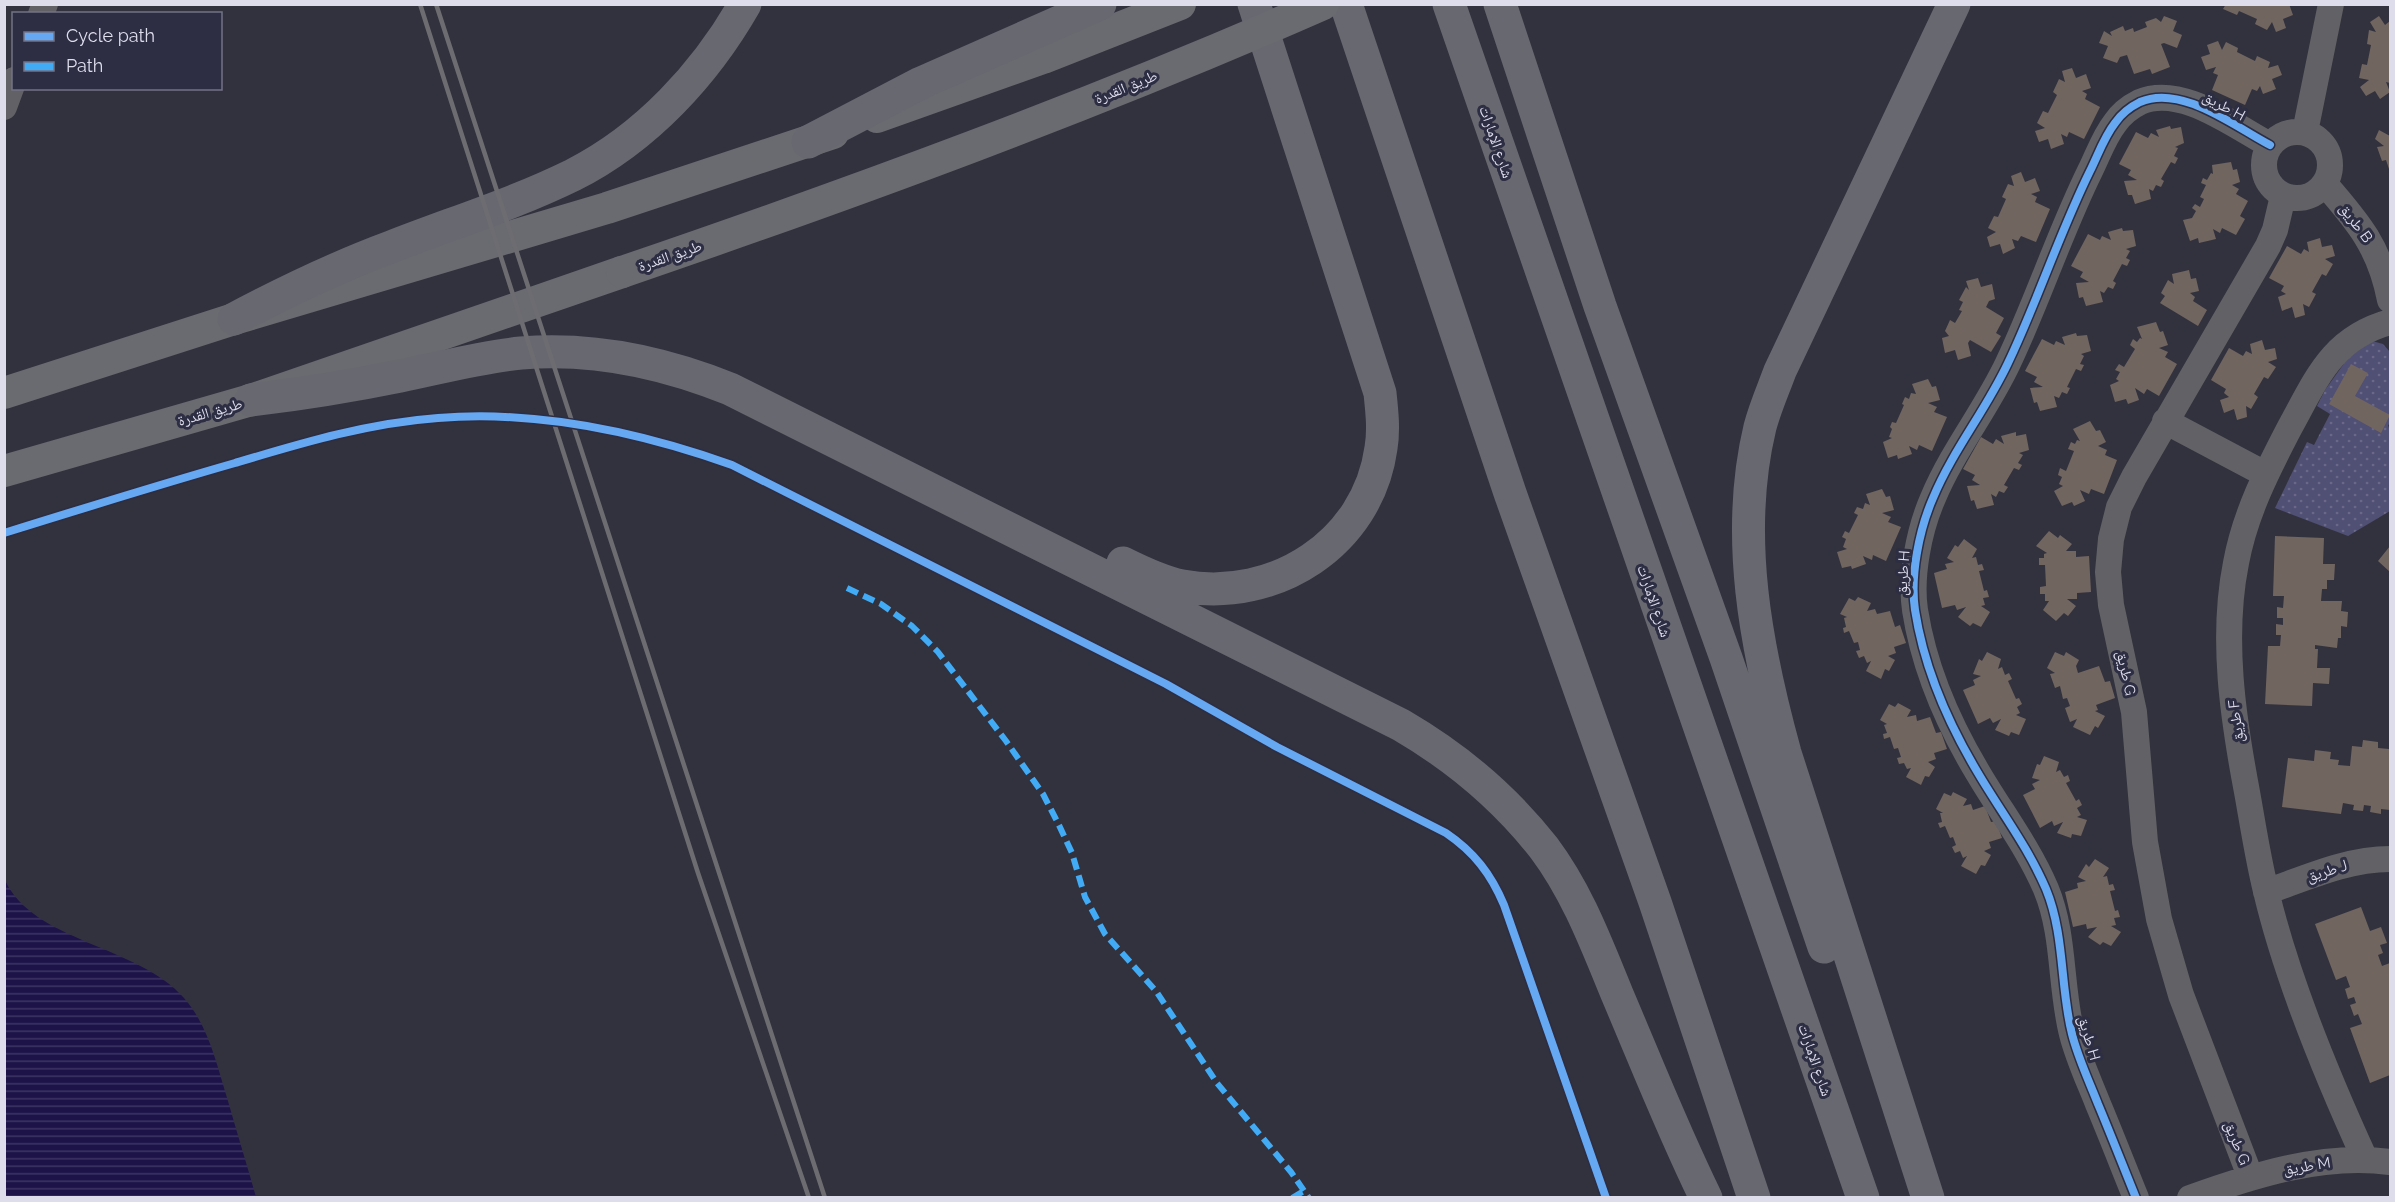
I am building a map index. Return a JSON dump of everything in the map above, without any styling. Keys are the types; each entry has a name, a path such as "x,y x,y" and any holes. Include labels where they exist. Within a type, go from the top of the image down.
{"highway":[{"path":"234,318 352,262 527,196 575,174 620,146 661,113 698,75 729,32 745,4"},
{"path":"808,142 921,83 1100,4"},
{"path":"850,448 896,453 930,465 1130,566 1180,586 1235,589 1262,584 1288,574 1312,560 1332,544 1365,500 1375,475 1381,448 1380,393 1254,4"},
{"path":"1346,4 1506,482 1655,902 1754,1197"},
{"name":"شارع الإمارات","path":"1449,4 1863,1197"},
{"path":"1500,4 1600,306 1737,691 1823,944 1905,1197"},
{"path":"1518,4 1592,224 1600,306"},
{"path":"1928,1197 1785,753 1768,692 1757,632 1748,524 1750,493 1760,428 1780,371 1954,4"},
{"path":"251,400 363,384 491,357 542,352 583,353 643,361 702,378 730,389 1401,725 1434,744 1486,786 1521,820 1545,850 1566,882 1584,915 1671,1123 1706,1197"}],"main road":[{"path":"4,393 234,318 607,208 808,142 1042,58 1180,4"},
{"name":"طريق القدرة","path":"4,471 251,400 814,206 1026,126 1323,4"}],"street":[{"path":"2305,132 2331,4"},
{"path":"4,107 12,85"},
{"name":"طريق H","path":"2136,1197 2080,1061 2072,1034 2059,936 2048,894 2031,855 1979,775 1951,726 1929,669 1914,608 1916,553 1932,500 1955,453 2006,368 2027,322 2068,215 2104,142 2126,110 2143,101 2161,97 2180,99 2270,146"},
{"path":"2292,132 2305,132 2317,138 2326,147 2330,159 2330,172 2325,184 2317,192 2295,199 2283,196 2271,187 2265,174 2264,159 2270,146 2279,136 2292,132"},
{"name":"طريق B","path":"2325,184 2367,235 2380,260 2391,300"},
{"name":"طريق G","path":"2250,1176 2181,995 2159,919 2145,842 2134,712 2111,605 2108,572 2111,539 2120,507 2165,421 2268,246 2275,230 2283,196"},
{"name":"طريق F","path":"2365,1159 2308,1022 2266,891 2237,742 2231,681 2229,615 2236,563 2251,505 2265,474 2319,375 2333,355 2350,339 2372,327 2391,321"},
{"path":"2165,421 2265,474"},
{"name":"طريق J","path":"2266,891 2345,865 2367,860 2391,859"},
{"name":"طريق M","path":"2190,1197 2250,1176 2302,1166 2365,1159 2391,1162"}],"shaded area":[{"path":"2372,341 2383,344 2390,352 2390,424 2388,425 2390,431 2390,511 2348,536 2275,508 2307,442 2314,445 2330,414 2317,406 2325,390 2348,358"},
{"path":"5,880 19,901 38,917 62,931 141,966 164,980 193,1009 211,1047 256,1197 5,1197"}],"building":[{"path":"2226,4 2289,4 2293,15 2283,19 2286,28 2276,32 2272,22 2267,30 2255,24 2257,19 2239,11 2237,15 2223,9"},
{"path":"2164,16 2177,21 2173,31 2182,35 2177,48 2161,44 2170,67 2152,74 2150,69 2134,74 2127,55 2120,57 2117,63 2103,58 2108,46 2099,43 2104,31 2112,36 2110,32 2123,26 2125,31 2133,28 2134,32 2147,27 2145,22 2156,18 2161,22"},
{"path":"2379,16 2385,25 2390,21 2390,83 2386,82 2390,92 2380,99 2375,91 2366,96 2360,87 2369,80 2359,78 2362,64 2367,65 2371,45 2367,44 2369,30 2376,32 2370,22"},
{"path":"2218,41 2222,50 2226,42 2238,48 2237,52 2255,61 2257,56 2270,62 2268,68 2278,65 2282,75 2272,79 2276,89 2263,94 2260,86 2257,91 2252,89 2245,105 2212,90 2218,75 2213,73 2216,67 2206,70 2201,57 2210,54 2207,45"},
{"path":"2072,68 2076,78 2086,74 2091,88 2082,91 2087,94 2085,99 2100,107 2084,139 2069,132 2067,137 2061,134 2064,144 2051,149 2048,139 2039,142 2035,131 2045,128 2037,123 2043,111 2048,113 2057,95 2053,92 2059,79 2065,82 2062,71"},
{"path":"2170,126 2171,129 2181,127 2184,143 2175,147 2178,148 2174,156 2178,158 2175,164 2171,162 2161,179 2164,181 2161,187 2156,185 2153,191 2149,189 2151,199 2135,204 2132,195 2128,195 2124,181 2137,180 2128,175 2131,170 2119,164 2136,132 2148,138 2151,133 2159,137 2156,130"},
{"path":"2379,130 2390,136 2390,172 2386,160 2382,161 2377,147 2384,146 2375,139"},
{"path":"2231,162 2233,170 2237,169 2240,182 2232,185 2239,189 2236,194 2248,201 2240,216 2245,219 2236,235 2222,228 2220,233 2213,229 2216,239 2199,243 2198,238 2190,241 2183,220 2192,218 2196,211 2192,208 2195,204 2200,207 2204,199 2200,197 2206,185 2201,183 2203,178 2207,180 2211,173 2213,174 2212,165"},
{"path":"2021,172 2025,182 2035,178 2040,191 2031,194 2037,197 2035,202 2050,209 2036,242 2021,236 2018,241 2012,239 2015,248 2003,254 2000,244 1990,247 1987,237 1996,232 1988,228 1994,216 1998,217 2006,199 2002,197 2008,184 2014,186 2011,176"},
{"path":"2122,228 2123,231 2133,230 2136,246 2126,249 2130,251 2126,258 2130,260 2127,266 2122,264 2113,281 2116,283 2113,289 2108,287 2104,293 2100,291 2103,302 2086,306 2083,297 2079,298 2076,283 2089,282 2080,277 2083,272 2071,266 2088,234 2100,240 2102,236 2111,240 2108,232"},
{"path":"2320,238 2322,247 2332,245 2335,256 2325,259 2333,264 2326,276 2322,274 2312,292 2316,294 2309,307 2303,304 2305,315 2295,318 2292,307 2282,311 2278,297 2286,294 2281,291 2284,286 2269,278 2287,246 2301,254 2304,249 2309,252 2307,242"},
{"path":"2189,270 2191,279 2196,278 2199,291 2190,293 2195,297 2193,301 2207,310 2198,326 2160,303 2165,296 2161,293 2168,280 2174,284 2172,274"},
{"path":"1978,278 1981,287 1992,284 1995,299 1989,301 1986,307 2004,318 1996,333 2001,336 1991,352 1970,340 1968,343 1971,356 1958,360 1955,350 1945,353 1942,338 1949,336 1945,331 1950,320 1955,323 1962,311 1959,310 1963,302 1959,300 1966,287 1969,290 1966,281"},
{"path":"2156,322 2160,332 2163,331 2168,345 2159,348 2168,352 2165,357 2177,364 2159,396 2147,389 2144,394 2135,388 2139,400 2128,404 2126,399 2115,402 2110,385 2119,381 2116,379 2120,372 2115,370 2119,364 2124,367 2135,349 2130,345 2133,339 2137,342 2140,338 2142,339 2137,327"},
{"path":"2076,333 2077,336 2087,335 2091,351 2081,354 2084,356 2080,364 2084,365 2081,371 2076,369 2067,387 2070,388 2067,394 2062,392 2059,398 2054,396 2057,407 2040,411 2037,402 2034,403 2030,388 2043,387 2034,382 2037,377 2025,371 2042,339 2054,345 2056,341 2065,345 2062,337"},
{"path":"2262,340 2265,350 2275,348 2277,359 2268,362 2276,367 2268,379 2264,377 2254,394 2258,397 2251,409 2246,406 2247,417 2237,420 2234,409 2224,413 2220,400 2229,397 2224,393 2226,389 2211,380 2229,348 2243,356 2246,351 2252,354 2250,344"},
{"path":"2351,364 2368,373 2355,396 2390,415 2381,433 2329,404"},
{"path":"1928,379 1932,387 1936,386 1940,400 1928,403 1937,407 1934,412 1947,417 1932,451 1919,445 1917,450 1909,446 1912,454 1898,459 1897,455 1888,458 1883,442 1892,438 1889,437 1892,422 1896,423 1905,397 1909,399 1911,393 1916,394 1912,384"},
{"path":"2090,421 2096,431 2100,430 2106,442 2098,446 2107,450 2105,455 2117,460 2104,494 2091,489 2089,494 2080,490 2085,501 2074,506 2072,502 2062,506 2054,491 2063,486 2059,484 2062,477 2058,475 2060,468 2066,471 2074,451 2068,449 2071,442 2075,444 2077,440 2080,441 2073,429"},
{"path":"2016,432 2016,436 2026,434 2029,450 2019,453 2023,455 2018,463 2022,465 2019,470 2014,468 2004,485 2008,487 2004,493 1999,491 1996,497 1991,494 1994,505 1977,509 1974,500 1971,501 1967,486 1980,485 1972,480 1975,475 1963,469 1981,437 1993,444 1996,439 2004,444 2001,436"},
{"path":"1882,489 1886,497 1890,496 1894,510 1882,513 1891,517 1888,522 1901,527 1886,561 1873,555 1872,560 1863,556 1866,564 1852,569 1851,566 1842,568 1837,552 1847,549 1843,547 1846,539 1842,537 1845,531 1849,533 1858,515 1854,513 1857,507 1863,509 1865,503 1870,505 1866,494"},
{"path":"2049,531 2058,538 2060,535 2072,544 2066,551 2076,551 2076,557 2089,556 2091,592 2077,593 2077,599 2067,599 2076,606 2068,616 2064,613 2056,621 2043,610 2049,601 2045,601 2045,594 2040,594 2040,587 2046,586 2045,565 2039,565 2039,558 2044,558 2044,554 2047,553 2036,546"},
{"path":"2275,536 2324,538 2323,564 2335,564 2334,580 2327,580 2327,589 2322,589 2321,601 2342,601 2341,611 2348,612 2347,627 2341,626 2341,638 2338,638 2337,648 2315,645 2315,649 2318,649 2317,668 2330,668 2329,684 2313,683 2312,706 2265,704 2268,646 2280,646 2281,635 2276,635 2276,624 2283,625 2283,618 2277,618 2277,607 2283,608 2284,596 2273,596"},
{"path":"1964,539 1977,549 1972,558 1976,557 1978,565 1982,564 1984,570 1979,571 1984,591 1987,590 1989,597 1983,598 1985,605 1981,606 1990,612 1981,627 1973,623 1970,626 1958,617 1966,607 1957,610 1955,605 1942,608 1934,573 1947,569 1945,564 1954,562 1947,558 1955,545 1958,547"},
{"path":"2390,546 2390,572 2378,561"},
{"path":"1858,597 1871,603 1867,611 1875,609 1877,614 1890,611 1895,627 1900,625 1906,643 1894,647 1896,653 1888,656 1895,660 1889,671 1885,669 1881,679 1866,671 1871,661 1867,663 1864,656 1859,658 1856,651 1860,650 1858,642 1854,643 1849,631 1844,633 1843,628 1846,627 1844,618 1847,617 1840,614 1849,598 1855,601"},
{"path":"1987,652 2001,659 1998,669 2002,667 2005,675 2009,673 2012,679 2008,681 2016,699 2019,698 2022,704 2017,707 2020,713 2016,715 2026,719 2019,735 2011,732 2009,736 1995,730 2001,719 1993,723 1990,718 1978,724 1963,690 1975,685 1973,680 1981,676 1973,674 1979,659 1982,661"},
{"path":"2055,652 2064,656 2066,652 2079,660 2076,666 2078,673 2099,666 2105,682 2110,681 2115,698 2096,705 2098,710 2095,711 2105,716 2098,728 2095,726 2090,735 2073,727 2077,719 2070,722 2065,708 2070,706 2067,698 2063,699 2060,686 2055,688 2050,674 2055,673 2047,668"},
{"path":"1898,703 1911,710 1907,717 1916,715 1917,721 1930,717 1936,733 1941,732 1947,749 1934,753 1936,759 1928,762 1935,767 1929,777 1925,776 1921,785 1906,777 1911,768 1907,769 1904,763 1899,764 1897,758 1901,757 1898,748 1894,749 1890,737 1884,739 1883,734 1887,733 1884,725 1887,724 1880,720 1889,704 1895,707"},
{"path":"2363,740 2378,742 2378,748 2389,749 2390,810 2381,809 2381,814 2370,812 2371,806 2364,805 2363,811 2353,810 2354,805 2343,803 2341,814 2282,807 2288,758 2314,761 2315,750 2331,752 2330,759 2339,760 2338,765 2350,766 2352,746 2362,747"},
{"path":"2044,756 2059,762 2056,772 2060,770 2064,777 2068,775 2070,781 2066,783 2076,801 2079,799 2082,805 2077,808 2081,815 2077,817 2087,820 2081,836 2072,834 2071,838 2057,833 2063,822 2054,826 2052,821 2040,828 2023,795 2035,789 2032,784 2040,780 2032,778 2037,764 2040,765"},
{"path":"1953,792 1967,799 1963,806 1971,804 1973,810 1985,806 1991,822 1996,821 2002,838 1989,842 1991,848 1984,851 1991,855 1985,866 1981,865 1976,874 1961,866 1967,856 1963,858 1960,851 1955,853 1952,847 1956,845 1953,837 1950,838 1945,826 1940,828 1938,823 1942,822 1940,813 1943,813 1936,809 1944,793 1951,796"},
{"path":"2095,859 2109,868 2103,877 2107,876 2109,885 2113,884 2115,890 2110,891 2115,911 2118,910 2120,917 2114,918 2116,925 2111,926 2121,932 2111,946 2103,942 2100,945 2088,937 2097,927 2087,929 2086,924 2073,927 2065,892 2078,888 2077,883 2086,881 2078,877 2086,864 2089,867"},
{"path":"2361,907 2370,931 2381,927 2387,943 2380,945 2383,953 2378,955 2382,966 2390,963 2390,1075 2370,1083 2350,1028 2362,1024 2358,1014 2354,1016 2350,1005 2356,1003 2354,997 2348,999 2345,989 2350,987 2346,976 2336,980 2315,924"}],"railway":[{"path":"420,4 698,873 809,1198"},
{"path":"436,4 825,1198"}],"marked path":[{"path":"847,588 881,604 912,626 938,652 1006,741 1043,794 1058,823 1072,853 1085,897 1105,934 1156,991 1217,1083 1291,1172 1309,1198"},
{"path":"1292,1198 1304,1191"}],"cycle path":[{"path":"2136,1198 2074,1043 2068,1016 2056,924 2046,889 2023,844 1967,754 1947,715 1931,674 1915,610 1915,568 1924,524 1941,480 2008,363 2079,195 2104,140 2117,120 2140,102 2156,98 2173,98 2224,118 2270,145"},
{"path":"4,533 310,441 386,424 438,418 513,417 587,426 661,443 732,465 1166,684 1277,747 1456,840 1481,864 1504,905 1606,1198"}]}
